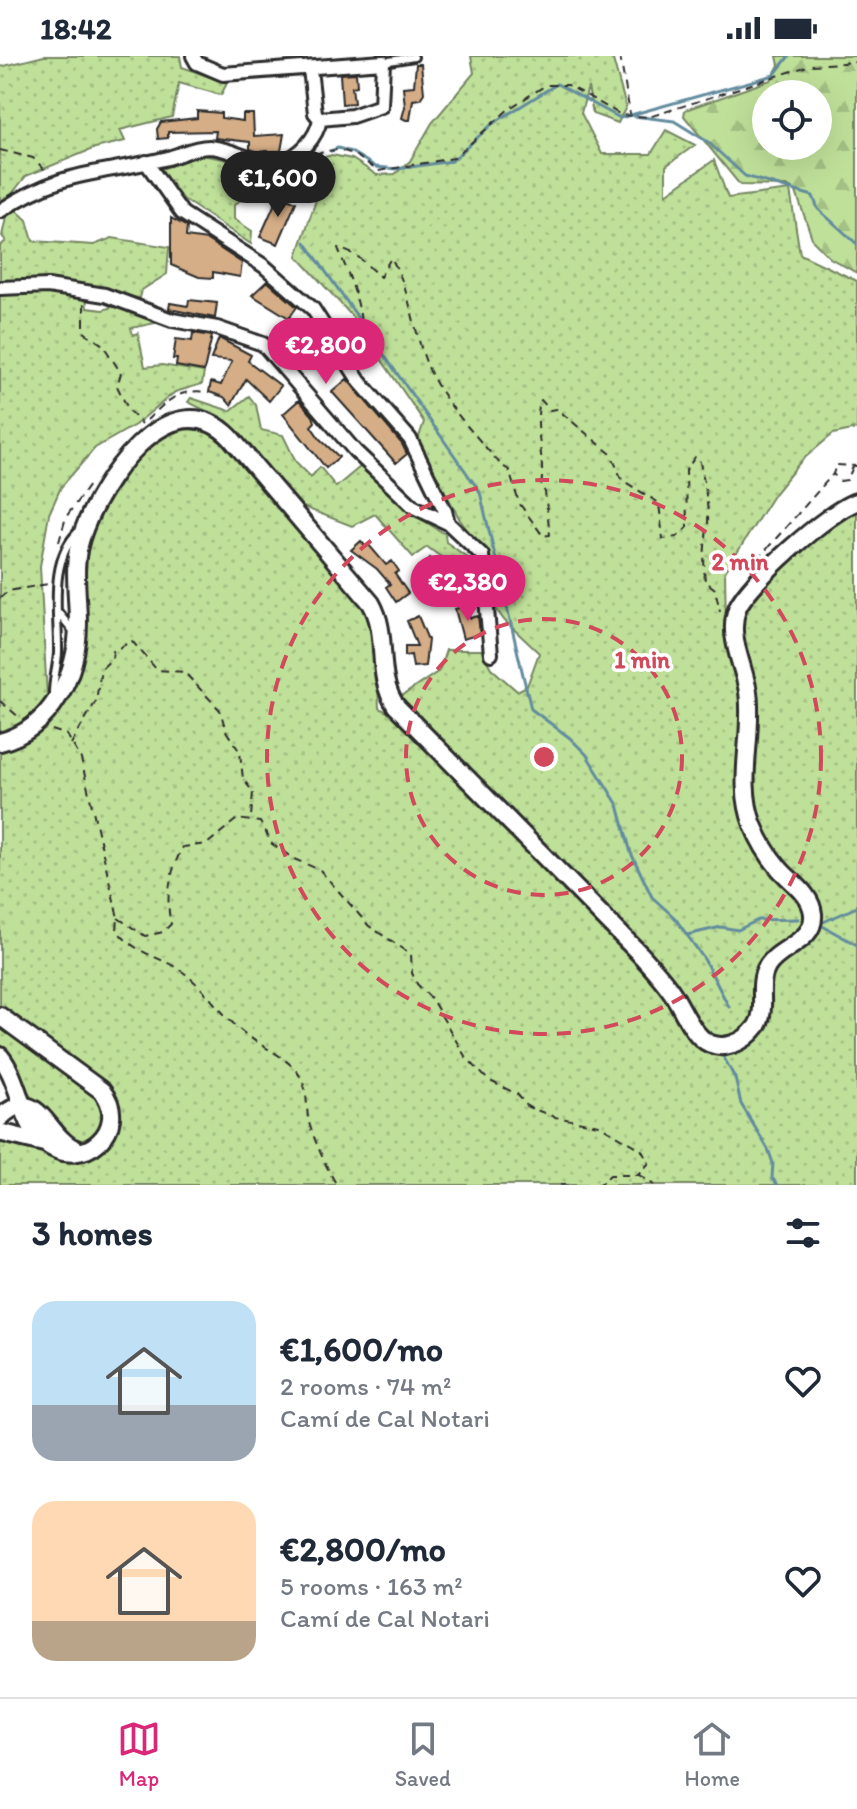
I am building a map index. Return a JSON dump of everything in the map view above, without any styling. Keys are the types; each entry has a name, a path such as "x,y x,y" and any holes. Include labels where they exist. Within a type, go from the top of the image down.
{"street":[{"path":"193,56 197,63 223,74 383,62 381,106 352,116 320,119"},
{"path":"0,211 61,178 207,147 257,161 279,162 299,152 318,131 320,119 315,113 310,69"},
{"path":"146,162 182,213 264,266 313,309 360,382 410,439 448,523"},
{"path":"0,288 48,286 85,291 172,320 229,331 263,344 355,451 414,507 448,523 482,555 491,654"},
{"path":"0,742 25,733 38,724 53,705 68,676 76,648 75,564 85,526 129,456 156,429 191,418 208,422 223,431 371,603 382,633 384,681 396,706 640,954 671,990 697,1035 707,1043 723,1047 742,1041 757,1026 765,971 774,958 808,933 813,918 807,896 771,858 748,809 745,779 749,703 734,635 736,611 754,585 828,516 857,502"},
{"path":"0,1016 106,1096 111,1117 108,1131 100,1142 85,1152 67,1154 2,1124"},
{"path":"0,1056 12,1072 34,1131 49,1146"},
{"path":"2,1124 12,1072"},
{"path":"2,1124 25,1109 42,1114 65,1144 85,1152"}],"lane":[{"path":"383,62 414,57"},
{"path":"53,705 57,579 65,551 85,526"},
{"path":"57,611 75,634 76,648"}],"path":[{"path":"620,56 631,116"},
{"path":"312,156 338,148 352,151 378,171 454,158 510,108 546,85 568,85 584,97 631,116 649,117 811,65 857,62"},
{"path":"0,150 38,160 47,171 48,178"},
{"path":"345,343 362,332 347,266 338,248 356,255 380,277 391,258 402,274 421,349 442,392 501,465 509,470 519,503 543,536 550,535 545,492 541,486 544,467 538,440 541,400 550,410 557,409 611,454 622,480 659,503 663,539 677,537 687,528 686,470 697,457 707,505 708,525 703,541 705,581 715,589 719,610 726,611"},
{"path":"85,291 84,332 100,341 113,359 121,373 119,390 129,411 142,425"},
{"path":"756,562 833,474 836,465 845,463 855,467 847,480 840,481 833,474"},
{"path":"0,598 8,591 54,584"},
{"path":"71,744 96,701 101,669 112,659 113,651 132,641 157,670 184,672 220,710 226,731 240,752 243,779 253,792 250,818"},
{"path":"0,701 24,721 59,730 71,744 87,778 118,918 117,930 126,941 163,964 180,970 243,1032 275,1051 300,1074 310,1105 309,1120 323,1152 326,1170 337,1185"},
{"path":"118,918 142,935 163,932 171,924 167,907 169,878 181,850 186,846 207,844 234,820 250,818 265,826 272,844 294,859 313,865 333,881 369,926 407,950 417,984 431,998 465,1056 488,1080 517,1094 528,1107 555,1117 599,1125 641,1149 649,1163 638,1175"},
{"path":"599,1185 610,1175 638,1175 654,1185"},
{"path":"560,1185 570,1185"}],"green space":[{"path":"44,56 180,56 182,67 227,83 221,95 179,83 172,117 120,130 125,141 95,148 26,176 7,200 0,200 0,67"},
{"path":"471,56 612,56 626,107 618,123 593,114 588,87 581,113 602,154 651,154 666,130 695,145 666,166 666,194 714,160 728,198 790,190 800,254 857,281 857,429 833,434 801,461 774,494 725,572 726,627 742,709 739,787 803,902 804,915 800,930 777,946 772,954 750,1023 742,1033 731,1039 716,1039 703,1031 676,985 399,698 439,671 446,650 481,650 491,668 517,691 527,686 539,653 504,620 494,606 485,553 460,520 418,440 424,422 351,315 297,256 319,191 246,196 234,205 234,219 252,231 251,244 177,195 161,169 202,155 239,162 271,176 298,175 314,160 332,155 352,159 377,175 395,174 410,161 432,123 474,73"},
{"path":"777,56 857,56 857,273 830,258 813,241 796,192 787,186 740,185 684,116 685,110 752,87 752,160 832,160 832,80 771,80 779,65"},
{"path":"13,207 27,220 33,241 94,245 112,238 169,247 167,274 142,290 140,298 0,284 0,246 6,241 2,236 7,213"},
{"path":"39,291 86,297 87,308 103,310 120,304 165,321 131,328 133,335 138,333 145,367 162,365 204,372 202,384 175,392 135,425 95,448 61,487 49,514 40,566 47,697 36,718 0,735 0,294"},
{"path":"249,396 256,405 261,430 283,435 296,462 311,477 320,467 336,487 361,466 416,516 445,534 446,542 474,562 475,581 427,547 413,557 375,514 352,526 303,507 227,421 188,402 191,398 230,411"},
{"path":"203,427 219,436 365,606 376,638 379,708 398,717 649,975 691,1036 716,1053 732,1051 767,1021 773,972 811,941 821,919 814,896 778,852 758,814 753,768 756,696 743,644 742,623 757,593 789,559 857,509 857,1185 0,1185 0,1140 13,1141 63,1159 88,1159 111,1140 118,1114 0,1007 0,749 19,742 51,720 72,688 84,650 88,551 110,499 152,443 169,433"},
{"path":"0,1023 97,1097 104,1120 99,1132 90,1140 73,1141 32,1101 15,1062 0,1044"}],"building":[{"path":"416,64 421,64 424,93 420,99 413,100 410,120 406,120 402,118 405,107 403,87 414,86"},
{"path":"356,73 357,86 352,87 354,103 342,104 340,74"},
{"path":"197,111 221,113 221,118 243,121 243,114 253,114 254,136 284,134 281,151 256,151 250,149 250,142 215,138 216,131 168,132 168,138 158,139 157,129 161,122 197,118"},
{"path":"279,194 296,202 278,244 260,237"},
{"path":"171,218 187,227 186,237 207,240 242,263 240,277 213,272 213,278 199,277 171,265"},
{"path":"267,281 297,307 289,318 252,295"},
{"path":"189,300 217,303 215,318 169,309 170,303 188,306"},
{"path":"287,320 302,332 284,353 272,341"},
{"path":"310,330 337,363 322,374 299,338"},
{"path":"193,333 212,336 204,371 176,366 177,359 173,359 176,339 192,341"},
{"path":"219,338 251,355 248,361 281,386 269,401 246,379 231,405 224,397 209,392 211,382 221,385 232,361 211,359"},
{"path":"347,379 402,444 407,454 396,463 332,392"},
{"path":"299,400 313,416 315,422 311,426 320,439 339,457 326,468 283,414"},
{"path":"361,541 366,547 369,545 386,565 392,561 399,571 395,574 408,593 396,602 386,587 390,584 377,569 351,550"},
{"path":"430,558 440,570 426,581 419,572"},
{"path":"467,606 470,618 478,616 480,634 463,639 455,609"},
{"path":"418,616 428,640 425,666 413,667 411,655 405,656 405,646 417,646 407,621"}],"waterway":[{"path":"331,151 338,148 376,167 397,169 452,161 492,124 557,84 620,118 774,75 789,56"},
{"path":"634,116 674,121 708,142 745,176 813,196 818,209 857,244"},
{"path":"305,242 480,492 531,709 586,754 618,805 631,853 652,897 675,918 704,959 729,1007"},
{"path":"857,907 819,924 857,945"},
{"path":"687,935 721,927 738,930 758,920 798,919"},
{"path":"723,1056 735,1078 741,1104 768,1149 773,1163 772,1178 778,1185"}]}
